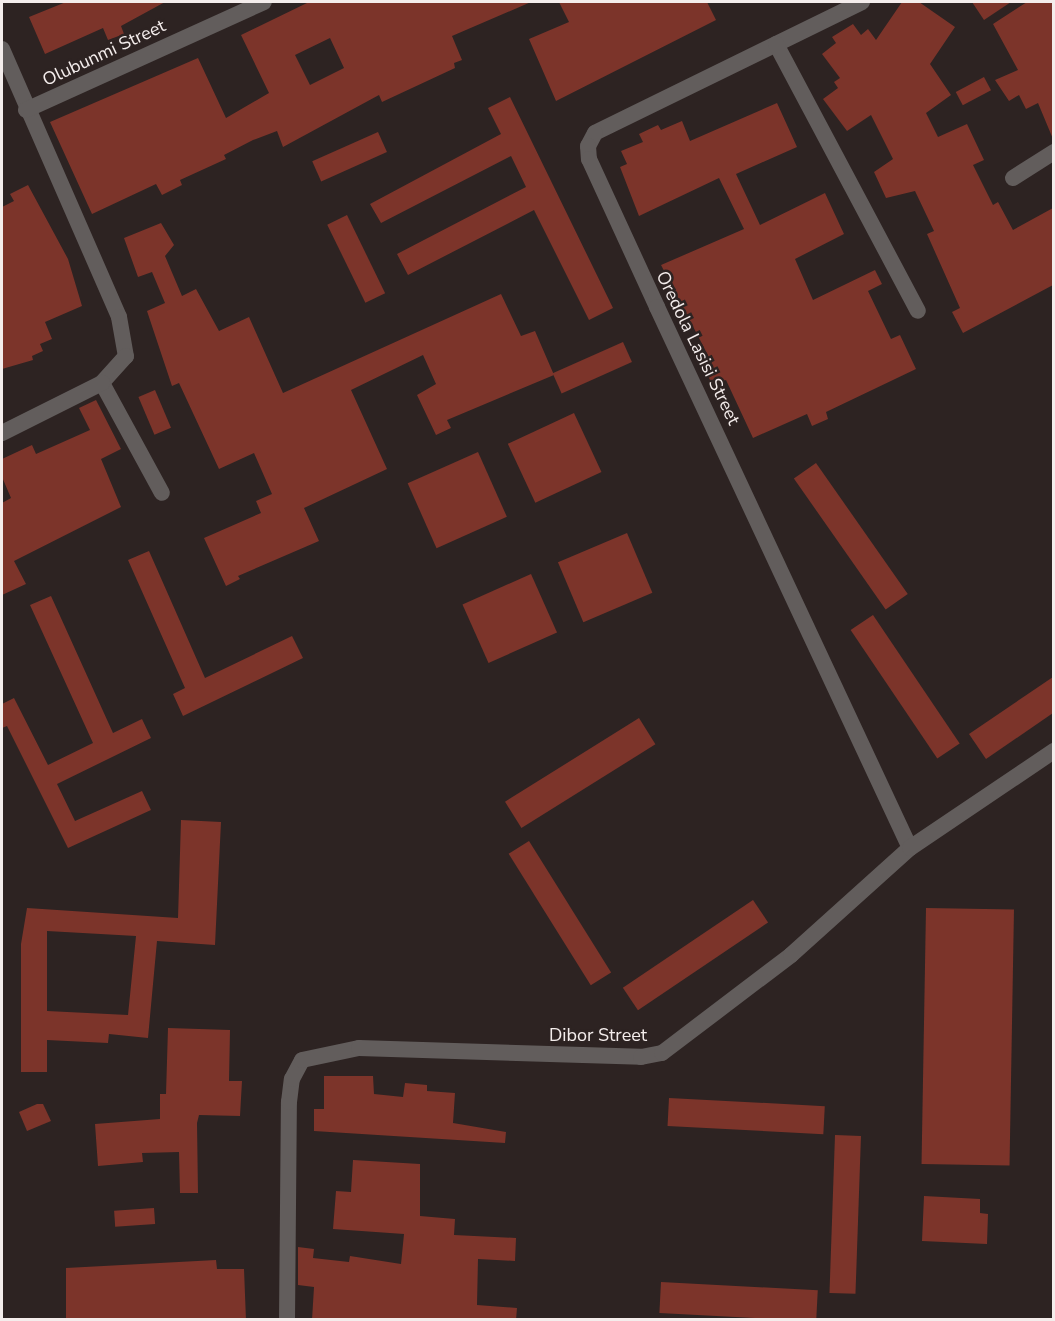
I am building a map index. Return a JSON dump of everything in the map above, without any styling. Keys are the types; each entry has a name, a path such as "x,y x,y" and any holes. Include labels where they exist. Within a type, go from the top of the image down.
{"street":[{"name":"Olubunmi Street","path":"26,110 241,6 264,2"},
{"name":"Oredola Lasisi Street","path":"862,2 595,133 589,159 910,848"},
{"path":"776,44 918,311"},
{"path":"2,49 26,110 119,317 126,356 102,383 2,433"},
{"path":"1013,178 1053,152"},
{"path":"102,383 162,493"},
{"name":"Dibor Street","path":"287,1320 289,1102 292,1079 302,1059 359,1048 642,1057 662,1053 791,955 910,848 1053,751"}],"building":[{"path":"66,2 165,2 121,26 124,34 108,40 103,28 45,54 29,17"},
{"path":"309,2 531,2 452,36 462,60 454,63 455,68 382,102 379,95 283,147 277,131 224,155 226,159 180,180 182,185 162,195 156,184 92,214 50,122 198,58 226,118 269,93 241,35","holes":["330,38 344,68 310,85 295,55"]},
{"path":"559,2 707,2 716,20 556,101 529,39 569,22"},
{"path":"902,2 919,2 955,27 930,64 951,95 926,113 938,137 967,124 984,160 973,165 993,205 998,202 1013,230 1053,208 1053,285 963,333 952,312 960,308 927,234 934,231 915,191 886,198 874,172 893,159 871,115 847,131 823,99 838,88 834,82 840,78 822,54 836,43 832,37 853,24 861,35 868,29 876,40"},
{"path":"972,2 1011,2 984,20"},
{"path":"1027,2 1053,2 1053,139 1038,103 1026,109 1019,95 1009,101 995,80 1018,70 993,24"},
{"path":"984,77 991,90 963,105 956,92"},
{"path":"510,97 613,308 589,320 534,210 408,275 397,254 526,187 511,156 381,223 370,204 501,134 488,108"},
{"path":"777,103 797,147 736,174 760,225 825,193 844,234 795,259 813,300 875,270 882,284 868,291 891,339 900,335 916,369 826,412 828,419 812,426 807,414 753,438 726,380 712,385 704,366 712,363 661,265 744,229 719,178 639,216 620,167 627,164 621,151 643,142 639,134 658,125 661,130 682,121 690,141"},
{"path":"378,132 387,152 321,181 312,161"},
{"path":"28,185 68,259 82,306 45,322 52,339 40,344 43,351 32,356 33,360 2,369 2,207 14,201 10,194"},
{"path":"347,215 385,293 365,303 327,225"},
{"path":"161,223 174,245 165,256 182,296 196,289 219,331 249,317 283,393 501,294 521,336 535,331 554,375 447,420 451,428 436,435 417,395 436,384 423,355 351,390 387,469 304,508 319,541 238,576 240,579 226,586 204,538 261,513 256,501 272,494 254,453 219,469 179,383 172,386 147,311 165,303 152,272 138,277 124,238"},
{"path":"623,342 632,362 562,393 553,373"},
{"path":"155,390 171,428 154,435 138,397"},
{"path":"96,400 121,449 101,459 121,507 14,561 26,584 2,595 2,503 11,498 2,477 2,459 32,445 36,454 90,430 79,408"},
{"path":"574,413 601,472 535,503 508,444"},
{"path":"478,452 507,517 437,548 408,483"},
{"path":"816,463 908,594 886,610 794,478"},
{"path":"627,533 652,593 583,622 558,562"},
{"path":"149,551 205,678 292,636 303,658 183,716 173,694 185,688 128,560"},
{"path":"531,574 557,632 489,663 462,605"},
{"path":"51,596 113,733 142,719 151,738 57,784 75,821 142,791 151,810 68,848 7,726 2,728 2,704 14,698 48,765 93,743 30,605"},
{"path":"873,615 960,744 937,759 851,630"},
{"path":"1053,677 1053,713 986,759 969,734"},
{"path":"639,718 655,744 521,828 505,802"},
{"path":"181,820 221,822 215,945 157,941 148,1038 109,1034 108,1043 47,1040 47,1072 21,1072 21,944 27,908 178,918","holes":["47,931 136,936 128,1015 47,1011"]},
{"path":"529,841 611,972 591,985 509,854"},
{"path":"753,900 768,922 638,1010 623,988"},
{"path":"926,908 1014,910 1010,1165 922,1164"},
{"path":"168,1028 230,1030 229,1081 242,1081 240,1116 199,1115 197,1123 198,1193 180,1193 179,1152 142,1153 143,1162 98,1166 95,1124 160,1119 160,1094 166,1094"},
{"path":"324,1076 373,1076 374,1094 403,1097 405,1083 427,1085 427,1091 455,1093 453,1123 506,1132 505,1143 314,1131 314,1109 324,1109"},
{"path":"669,1098 825,1106 823,1134 668,1126"},
{"path":"37,1104 43,1104 51,1121 27,1131 19,1112"},
{"path":"835,1135 861,1136 855,1294 829,1293"},
{"path":"353,1160 420,1164 420,1216 455,1219 454,1235 516,1238 515,1261 478,1259 477,1305 517,1308 516,1320 312,1320 314,1287 298,1285 298,1247 314,1249 313,1258 349,1262 350,1256 401,1264 404,1234 333,1229 336,1191 351,1192"},
{"path":"924,1196 980,1199 980,1213 988,1214 987,1244 922,1241"},
{"path":"154,1208 155,1224 115,1227 114,1211"},
{"path":"216,1260 217,1269 244,1269 246,1320 66,1320 66,1268"},
{"path":"661,1282 818,1290 816,1320 659,1313"}]}
